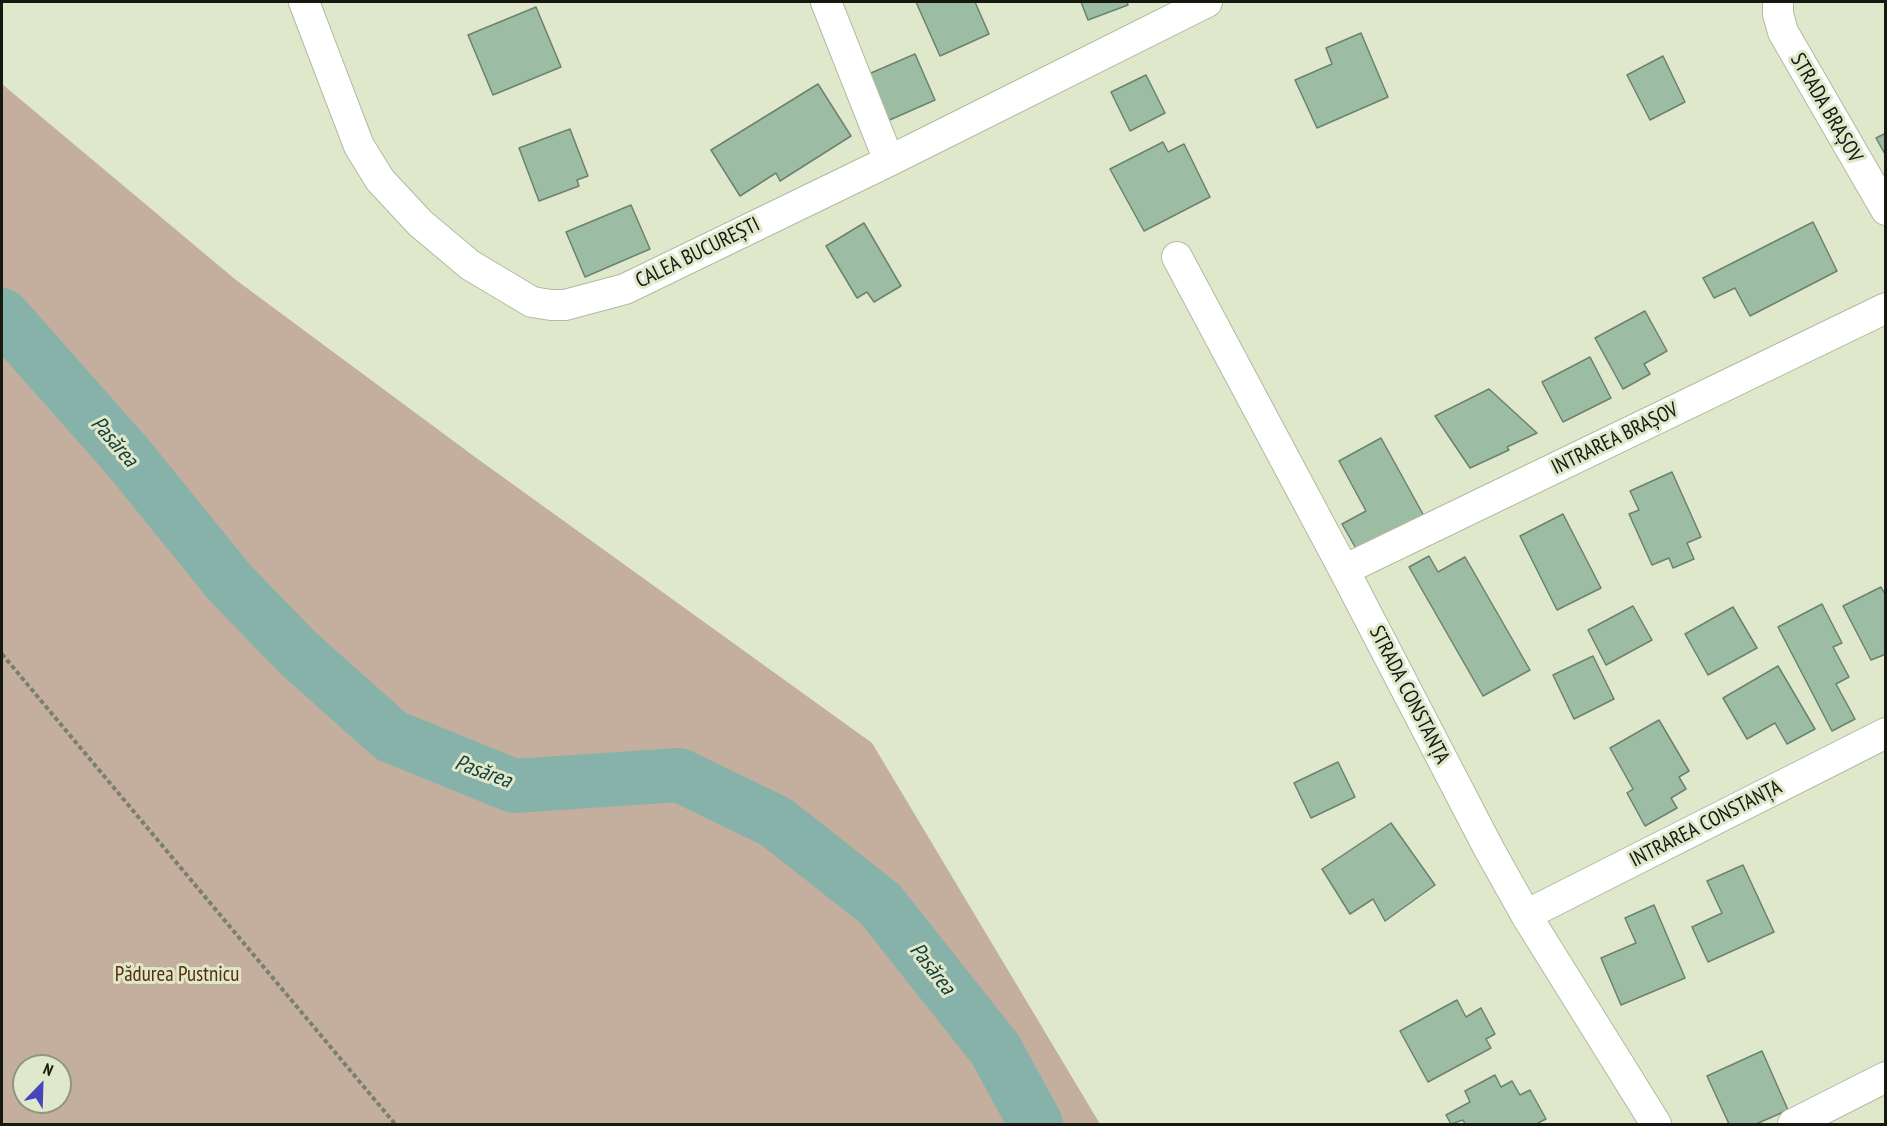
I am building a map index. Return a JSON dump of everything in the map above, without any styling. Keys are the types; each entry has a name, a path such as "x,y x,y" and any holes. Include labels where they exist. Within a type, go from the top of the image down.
{"street":[{"name":"CALEA BUCUREȘTI","path":"304,2 359,146 380,180 420,223 470,265 532,302 550,305 565,305 625,289 1208,2"},
{"path":"826,2 889,161"},
{"name":"STRADA BRAȘOV","path":"1778,2 1778,14 1783,32 1886,210"},
{"name":"STRADA CONSTANȚA","path":"1178,257 1489,849 1526,915 1656,1125"},
{"name":"INTRAREA BRAȘOV","path":"1344,570 1886,308"},
{"name":"INTRAREA CONSTANȚA","path":"1526,915 1886,733"},
{"path":"1793,1125 1886,1077"}],"path":[{"path":"2,654 395,1125"}],"green space":[{"name":"Pădurea Pustnicu","path":"2,84 236,280 475,457 872,743 1100,1124 2,1124"}],"building":[{"path":"916,2 975,2 989,34 940,56"},
{"path":"1081,2 1127,2 1128,5 1088,20"},
{"path":"536,7 561,67 493,95 468,35"},
{"path":"1361,33 1388,97 1317,128 1295,80 1332,64 1326,48"},
{"path":"915,54 935,100 885,122 864,76"},
{"path":"1663,56 1685,102 1650,120 1627,75"},
{"path":"1146,75 1165,113 1130,131 1111,92"},
{"path":"818,84 851,136 780,181 776,173 740,196 711,150"},
{"path":"570,129 588,176 577,180 579,186 539,201 519,148"},
{"path":"1886,133 1886,156 1876,138"},
{"path":"1163,142 1168,152 1184,144 1210,197 1144,231 1110,169"},
{"path":"631,205 650,249 585,277 566,232"},
{"path":"1813,222 1837,271 1750,316 1735,288 1714,298 1703,278"},
{"path":"864,223 901,286 874,302 867,292 857,298 826,246"},
{"path":"1645,311 1667,351 1644,364 1650,374 1623,389 1595,338"},
{"path":"1590,357 1611,398 1563,422 1542,382"},
{"path":"1489,389 1537,433 1507,447 1509,450 1470,468 1435,416"},
{"path":"1381,438 1424,516 1358,552 1342,524 1366,511 1339,461"},
{"path":"1672,472 1701,537 1687,543 1694,559 1673,568 1669,558 1652,565 1629,514 1639,510 1630,491"},
{"path":"1563,514 1601,588 1557,610 1520,536"},
{"path":"1429,556 1438,572 1465,557 1530,670 1483,696 1409,567"},
{"path":"1881,587 1886,596 1886,654 1871,660 1843,606"},
{"path":"1822,604 1842,643 1833,647 1849,677 1836,684 1855,719 1832,731 1778,627"},
{"path":"1633,606 1652,640 1606,665 1588,630"},
{"path":"1733,607 1757,648 1708,675 1685,634"},
{"path":"1593,656 1614,699 1574,719 1553,675"},
{"path":"1778,666 1815,729 1787,744 1775,723 1747,739 1723,698"},
{"path":"1659,720 1689,771 1679,777 1686,789 1671,798 1677,808 1645,826 1627,793 1633,789 1610,748"},
{"path":"1338,762 1355,797 1311,818 1294,783"},
{"path":"1391,823 1435,885 1385,921 1373,899 1350,914 1322,869"},
{"path":"1743,865 1774,932 1708,962 1692,927 1722,913 1707,881"},
{"path":"1654,905 1685,978 1621,1005 1601,958 1636,943 1625,918"},
{"path":"1457,1000 1466,1017 1481,1008 1495,1034 1486,1039 1491,1048 1428,1082 1400,1031"},
{"path":"1762,1051 1788,1110 1756,1124 1729,1124 1707,1076"},
{"path":"1495,1075 1501,1087 1512,1081 1520,1095 1530,1090 1546,1119 1536,1124 1465,1124 1463,1120 1451,1124 1446,1115 1470,1102 1465,1091"}],"waterway":[{"name":"Pasărea","path":"2,315 127,456 230,583 298,653 391,736 514,786 679,775 776,822 880,904 995,1049 1036,1124"}]}
